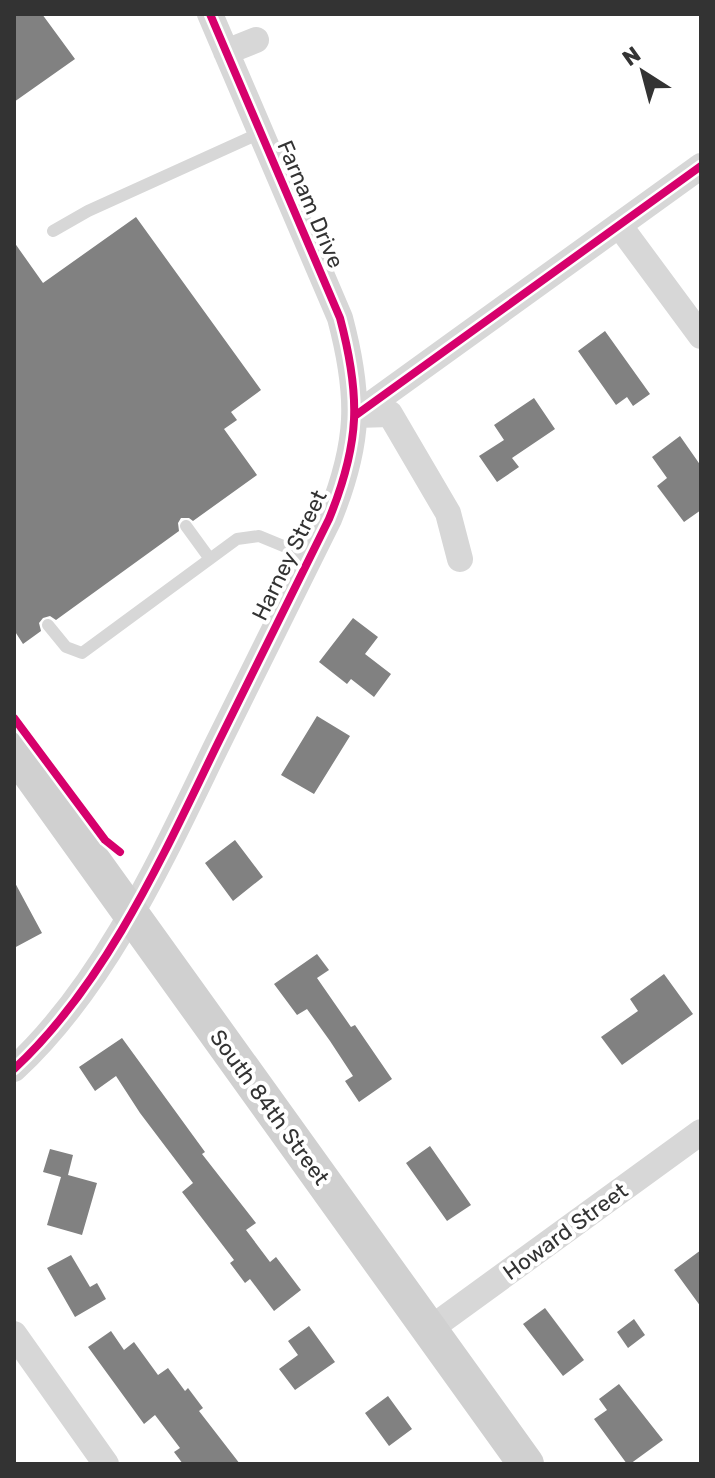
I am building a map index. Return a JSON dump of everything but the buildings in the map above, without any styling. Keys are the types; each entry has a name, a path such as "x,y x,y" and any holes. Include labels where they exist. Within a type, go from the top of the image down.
{"main road":[{"name":"South 84th Street","path":"14,751 526,1464"}],"street":[{"name":"Farnam Drive","path":"210,14 340,318 352,364 356,415"},
{"path":"226,52 256,40"},
{"path":"356,415 701,166"},
{"path":"619,225 701,336"},
{"path":"356,415 390,414 448,513 460,559"},
{"name":"Harney Street","path":"14,1069 44,1038 84,985 131,914 158,865 341,490 353,443 356,415"},
{"name":"Howard Street","path":"430,1329 701,1132"},
{"path":"14,1334 106,1464"}],"lane":[{"path":"53,231 88,211 260,133"},
{"path":"186,526 210,559"},
{"path":"48,625 66,647 82,653 237,539 259,536 310,557"}],"cycle path":[{"path":"14,1069 47,1036 76,999 104,959 153,875 329,519 352,443 352,372 340,318 210,14"},
{"path":"356,415 701,166"},
{"path":"14,718 105,840 120,852"}]}
